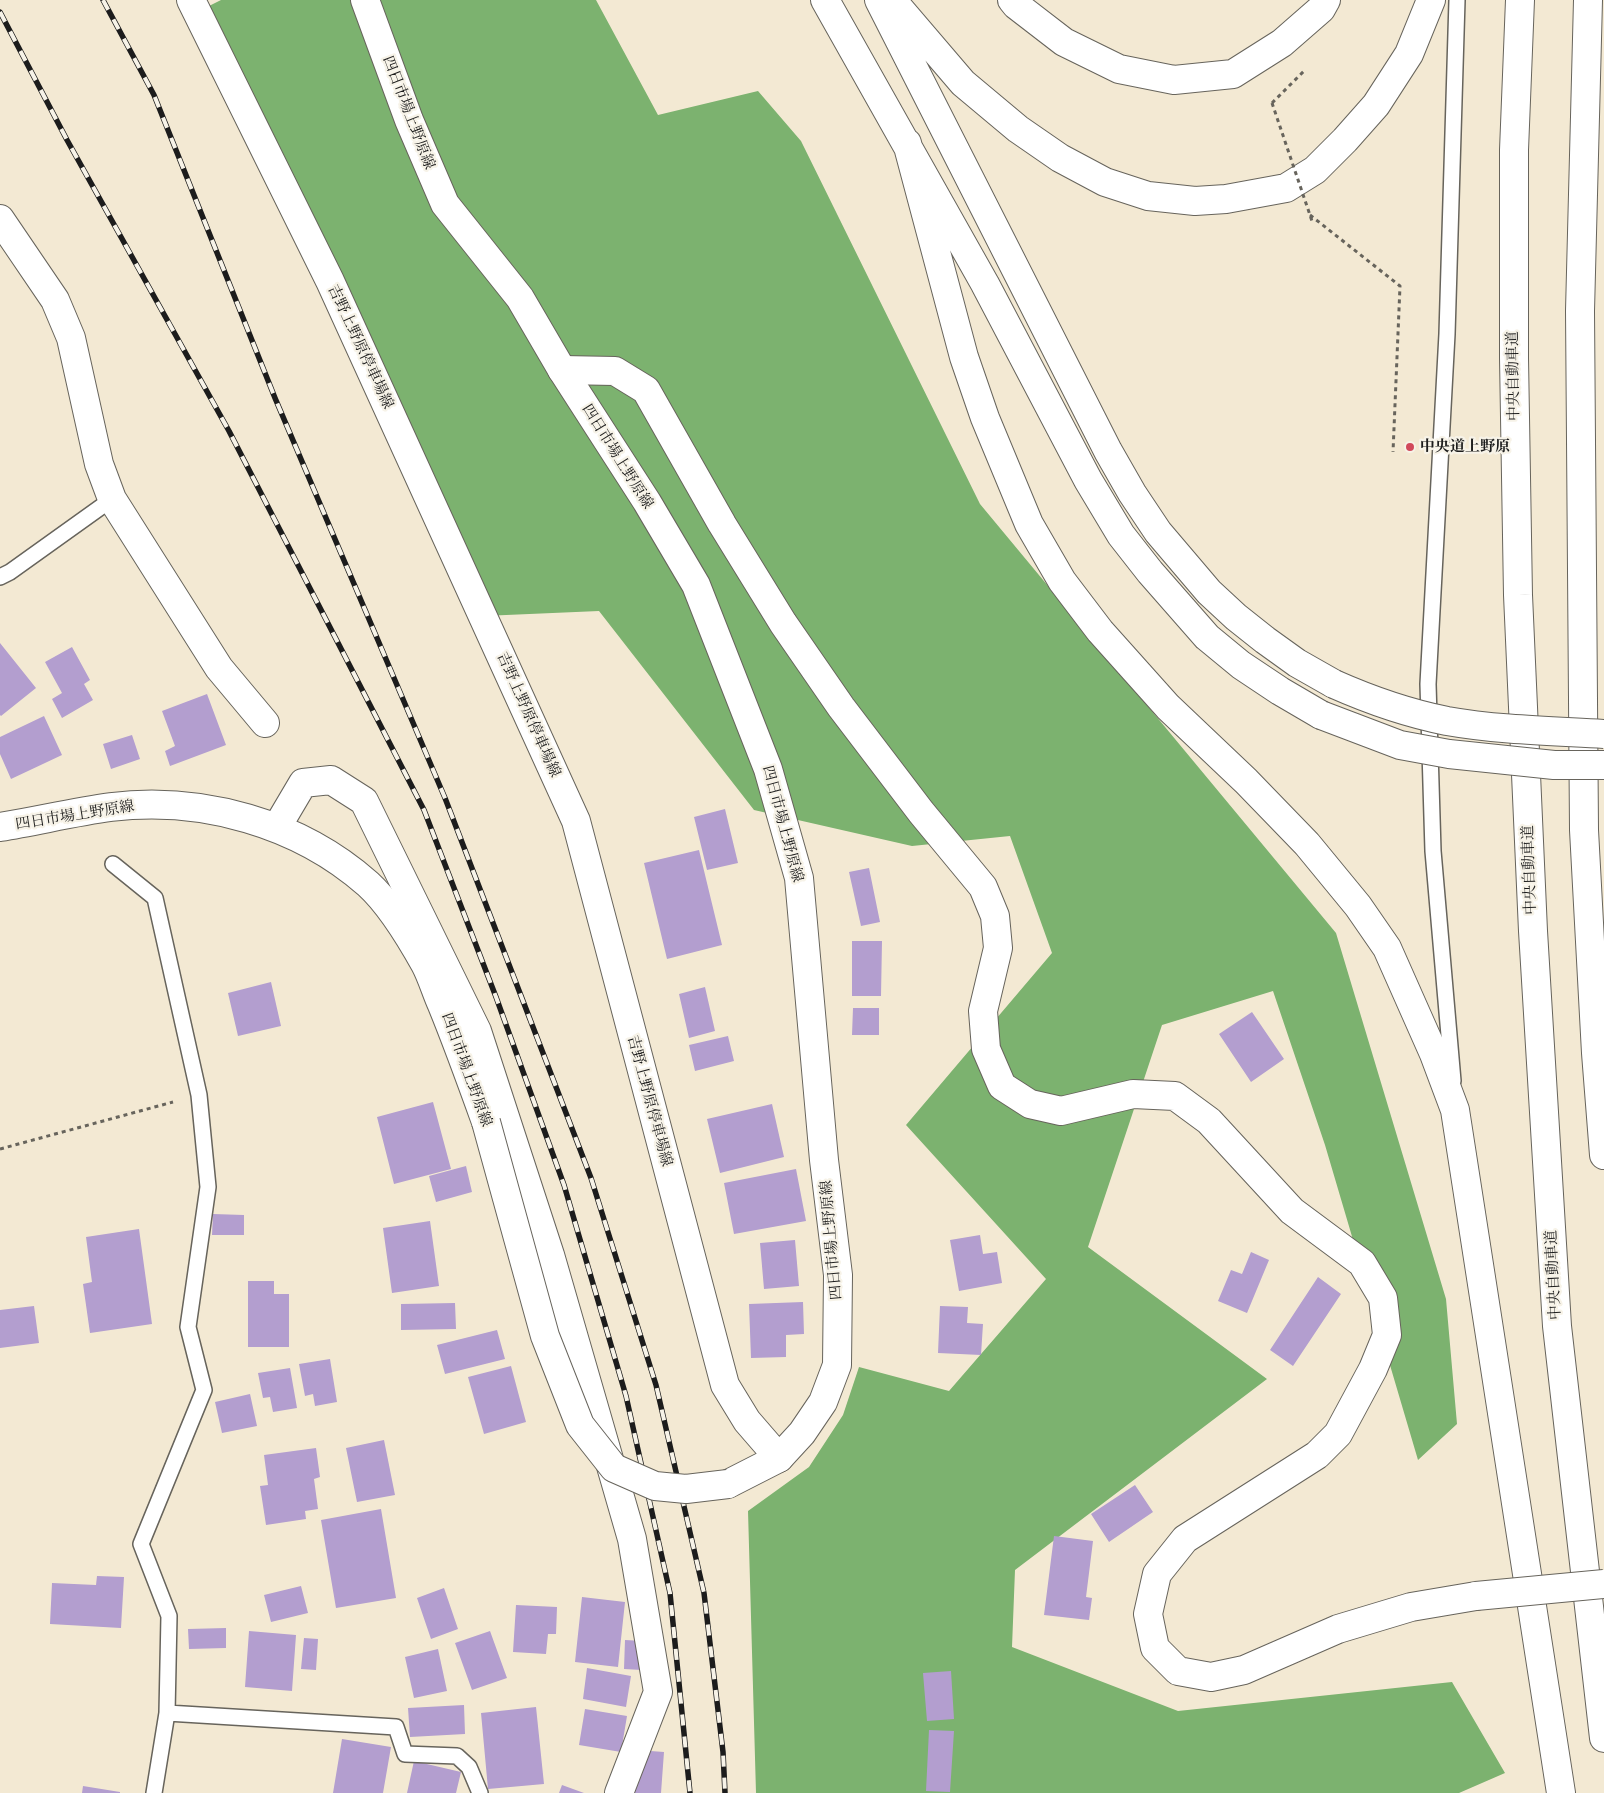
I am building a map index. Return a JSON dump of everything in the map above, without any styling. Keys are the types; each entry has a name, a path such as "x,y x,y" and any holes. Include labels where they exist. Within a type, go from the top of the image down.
{"main road":[{"name":"吉野上野原停車場線","path":"191,0 330,281 576,821 725,1385 747,1421 779,1458"},
{"name":"四日市場上野原線","path":"0,827 112,807 164,805 215,810 277,827 330,856 368,885 396,917 425,965 486,1122 545,1336 580,1425 614,1468 655,1486 686,1489 728,1484 779,1458 802,1433 823,1402 837,1365 838,1275 822,1140 799,878 768,769 696,585 647,502 562,370 520,298 445,204 409,120 365,0"},
{"path":"825,0 981,276 1088,480 1121,535 1150,572 1207,637 1280,692 1321,715 1400,745 1449,754 1554,764 1604,765"},
{"path":"879,0 1108,451 1132,493 1158,532 1209,592 1236,617 1297,663 1334,684 1368,699 1405,711 1447,721 1489,727 1604,734"},
{"path":"892,0 963,83 1018,129 1060,158 1105,182 1148,196 1196,201 1226,199 1286,188 1315,170 1376,105 1409,54 1431,0"},
{"path":"1012,0 1064,42 1119,69 1174,80 1233,74 1282,43 1321,9 1326,0"},
{"name":"中央自動車道","path":"1520,0 1514,150 1514,358 1518,595 1532,921 1557,1326 1604,1738"},
{"path":"1588,0 1580,311 1584,830 1596,1053 1604,1155"},
{"path":"907,143 964,357 985,418 1029,524 1057,573 1100,631 1162,700 1307,844 1358,906 1387,948 1434,1054 1455,1110 1561,1793"},
{"path":"0,219 56,300 71,338 100,464 112,499 219,668 265,723"},
{"path":"562,370 615,371 646,390 722,524 783,623 841,707 921,812 983,887 995,916 998,948 983,1011 986,1049 1002,1086 1030,1104 1061,1111 1133,1094 1175,1096 1209,1121 1292,1210 1362,1263 1383,1298 1387,1335 1373,1369 1338,1434 1317,1455 1185,1539 1158,1574 1148,1614 1155,1648 1178,1671 1210,1676 1244,1670 1338,1629 1411,1607 1476,1596 1604,1584"},
{"path":"277,827 303,783 331,780 364,801 477,1031 550,1255 632,1539 658,1692 619,1793"}],"lane":[{"path":"1455,1110 1434,851 1428,684 1447,334 1457,0"},
{"path":"0,577 10,572 112,499"},
{"path":"113,864 155,898 199,1095 208,1187 188,1327 204,1390 141,1544 169,1616 167,1713 154,1793"},
{"path":"167,1713 396,1727 405,1754 457,1756 469,1768 480,1793"}],"path":[{"path":"1272,103 1313,224"},
{"path":"1310,214 1400,286 1393,452"},
{"path":"0,1149 199,1095"}],"green space":[{"path":"221,0 596,0 658,115 758,91 801,141 980,504 1336,933 1446,1299 1457,1424 1418,1460 1325,1145 1273,991 1162,1025 1088,1247 1267,1379 1015,1570 1012,1647 1178,1711 1452,1682 1505,1773 1459,1793 756,1793 748,1511 809,1467 843,1415 859,1367 949,1391 1046,1279 906,1125 1052,953 1010,836 912,846 754,810 599,611 483,616 197,12"}],"building":[{"path":"0,643 36,688 1,716 0,715"},
{"path":"72,647 90,680 84,684 93,700 62,718 52,699 62,693 45,662"},
{"path":"207,694 226,745 170,766 165,751 175,746 162,711"},
{"path":"44,716 62,755 11,779 0,754 0,737"},
{"path":"132,735 140,759 111,769 103,744"},
{"path":"725,809 738,863 707,870 694,817"},
{"path":"699,850 722,945 667,959 644,863"},
{"path":"869,868 880,922 861,926 849,872"},
{"path":"852,941 882,941 881,996 852,996"},
{"path":"271,982 281,1026 238,1036 228,993"},
{"path":"705,987 715,1031 689,1038 679,994"},
{"path":"853,1008 879,1008 879,1035 852,1035"},
{"path":"1252,1012 1284,1059 1251,1082 1219,1034"},
{"path":"728,1036 734,1061 695,1071 689,1045"},
{"path":"433,1102 451,1169 394,1184 377,1117"},
{"path":"772,1104 784,1157 720,1173 707,1119"},
{"path":"466,1166 472,1192 436,1202 429,1176"},
{"path":"796,1169 806,1221 734,1234 724,1183"},
{"path":"213,1214 244,1215 244,1235 212,1235"},
{"path":"430,1221 439,1286 392,1293 383,1228"},
{"path":"139,1229 152,1324 90,1333 83,1284 92,1282 86,1237"},
{"path":"980,1235 983,1254 997,1252 1002,1283 959,1291 950,1240"},
{"path":"795,1240 799,1286 764,1289 760,1243"},
{"path":"1251,1252 1269,1260 1247,1313 1218,1301 1231,1270 1242,1274"},
{"path":"1318,1277 1341,1294 1293,1366 1270,1350"},
{"path":"248,1281 274,1281 274,1294 289,1294 289,1347 248,1347"},
{"path":"803,1302 804,1334 786,1335 786,1357 751,1358 749,1304"},
{"path":"455,1303 456,1329 401,1330 401,1304"},
{"path":"34,1306 39,1343 0,1348 0,1310"},
{"path":"940,1306 968,1307 967,1323 983,1324 981,1355 938,1353"},
{"path":"497,1330 505,1359 445,1374 437,1345"},
{"path":"330,1359 337,1402 315,1406 313,1394 305,1396 299,1364"},
{"path":"511,1366 526,1422 484,1434 468,1377"},
{"path":"290,1368 297,1408 273,1412 270,1397 263,1398 258,1373"},
{"path":"250,1394 257,1426 222,1433 215,1402"},
{"path":"384,1440 395,1495 357,1502 346,1448"},
{"path":"316,1448 320,1477 314,1479 318,1509 305,1511 306,1519 266,1525 260,1486 268,1485 264,1455"},
{"path":"1135,1485 1153,1512 1109,1542 1091,1514"},
{"path":"381,1509 396,1598 336,1608 321,1520"},
{"path":"1054,1536 1093,1541 1086,1597 1092,1598 1089,1620 1044,1615"},
{"path":"97,1576 124,1577 121,1628 50,1624 52,1583 96,1585"},
{"path":"301,1586 308,1613 271,1622 264,1595"},
{"path":"444,1588 458,1629 431,1639 417,1598"},
{"path":"582,1597 625,1602 618,1667 575,1662"},
{"path":"516,1605 557,1607 556,1634 548,1634 546,1654 513,1652"},
{"path":"226,1628 226,1648 189,1649 188,1629"},
{"path":"249,1631 296,1635 292,1691 245,1687"},
{"path":"490,1631 507,1678 472,1690 455,1643"},
{"path":"304,1638 318,1639 316,1670 301,1669"},
{"path":"625,1640 643,1641 642,1670 624,1669"},
{"path":"438,1649 447,1691 414,1698 405,1657"},
{"path":"587,1668 631,1676 626,1707 583,1699"},
{"path":"951,1671 954,1719 927,1721 923,1673"},
{"path":"464,1705 465,1734 410,1737 408,1708"},
{"path":"536,1707 544,1784 488,1789 481,1713"},
{"path":"585,1709 627,1716 621,1752 579,1745"},
{"path":"929,1730 954,1731 950,1792 926,1791"},
{"path":"342,1739 391,1747 383,1793 333,1793"},
{"path":"637,1750 664,1752 661,1793 635,1793"},
{"path":"414,1761 461,1772 456,1793 407,1793"},
{"path":"562,1785 584,1793 559,1793"},
{"path":"83,1786 120,1792 120,1793 82,1793"}],"railway":[{"path":"103,0 154,95 275,398 445,798 591,1178 656,1385 704,1593 723,1752 725,1793"},
{"path":"0,12 67,140 229,431 424,810 496,997 564,1185 626,1396 670,1593 690,1793"}],"place":[{"name":"中央道上野原","path":"1410,447"}]}
